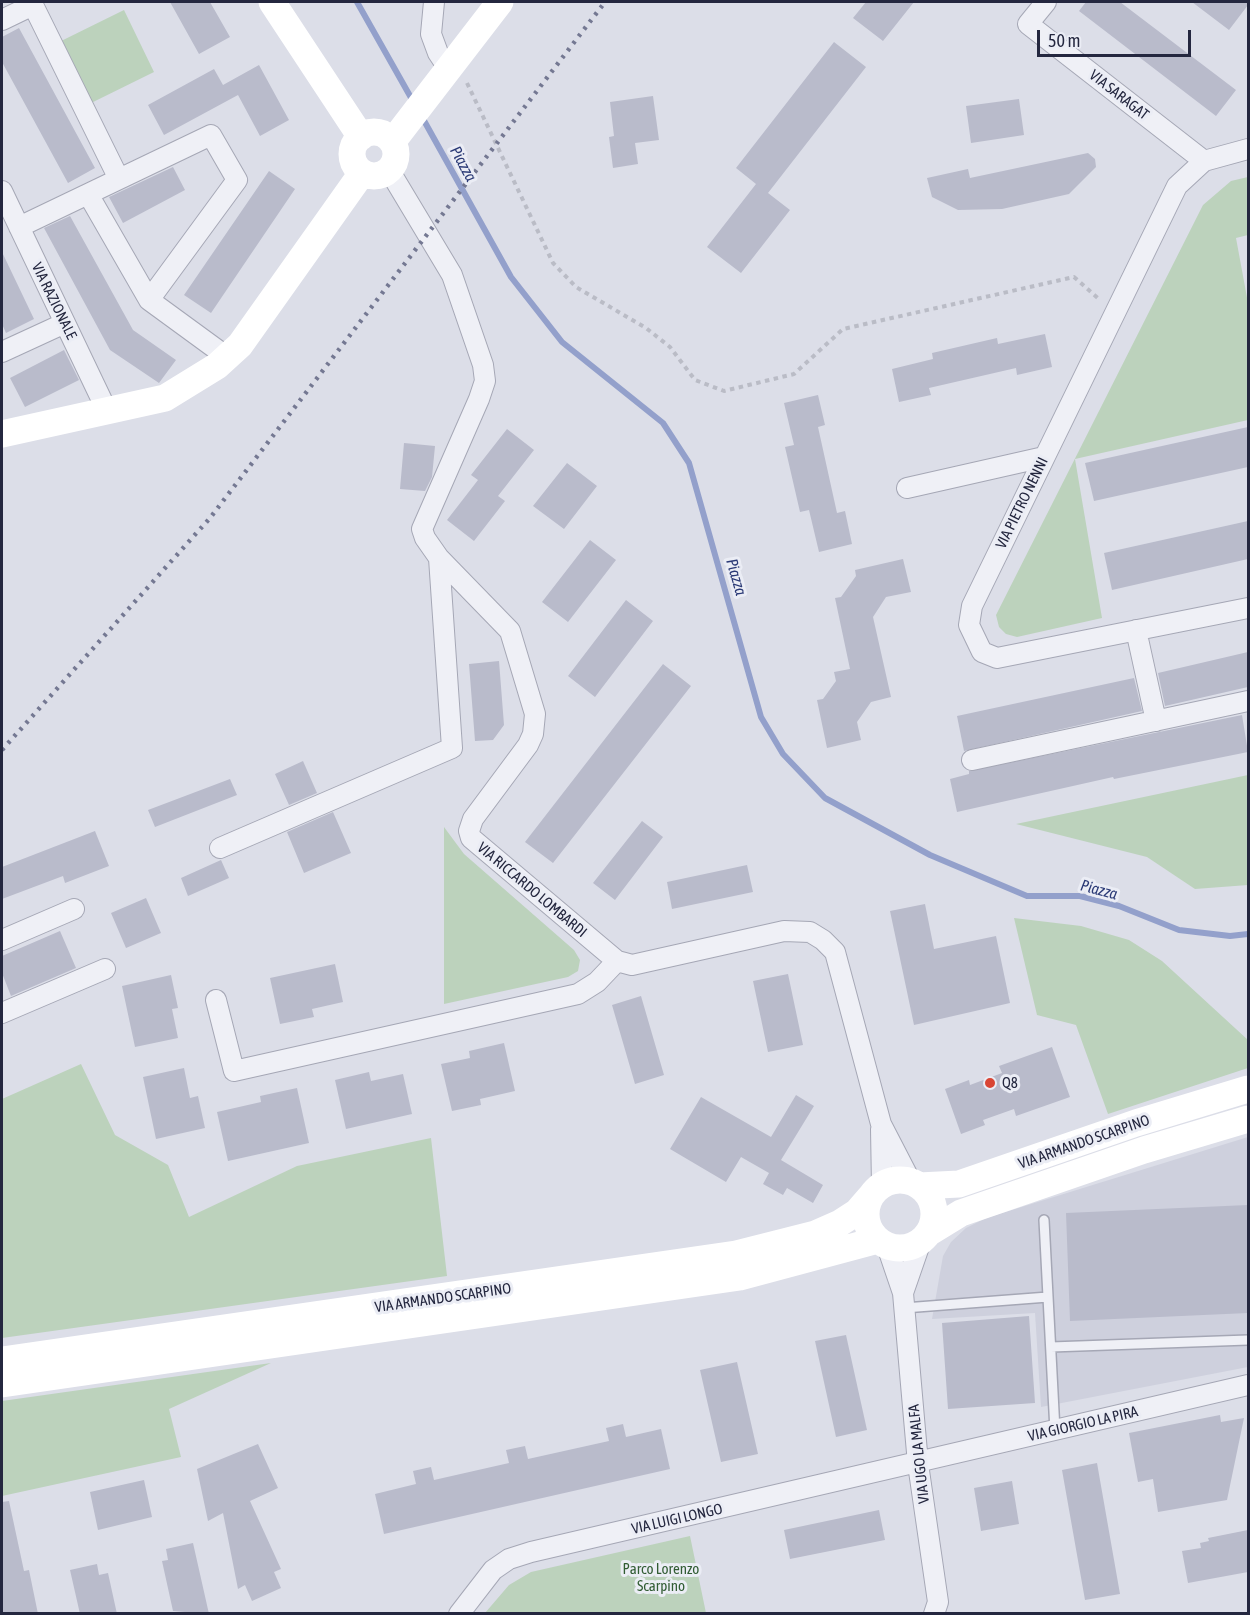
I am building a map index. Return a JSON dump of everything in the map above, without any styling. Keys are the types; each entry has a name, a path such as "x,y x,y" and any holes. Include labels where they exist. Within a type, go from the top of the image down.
{"street":[{"path":"272,2 360,137"},
{"path":"434,2 431,34 446,72"},
{"path":"399,133 367,133 360,137 353,148 352,155 357,168 362,173 376,176 389,170 397,153 399,133 500,2"},
{"name":"VIA SARAGAT","path":"1046,2 1028,24 1204,161"},
{"path":"2,20 33,5 119,179"},
{"path":"19,228 211,135 237,180 149,300"},
{"name":"VIA PIETRO NENNI","path":"1248,149 1204,161 1177,186 972,606 969,625 974,640 982,652 997,658 1248,608"},
{"name":"VIA RICCARDO LOMBARDI","path":"389,170 452,276 483,365 484,381 480,399 422,529 439,558 510,631 535,714 533,734 528,745 473,819 469,831 471,838 617,961"},
{"path":"2,434 165,398 227,357 240,345 362,173"},
{"name":"VIA RAZIONALE","path":"2,191 107,411"},
{"path":"88,194 149,300 227,357"},
{"path":"2,352 65,323"},
{"path":"907,488 1044,457"},
{"path":"220,848 452,748 439,558"},
{"path":"1136,630 1156,721"},
{"path":"972,760 1248,701"},
{"path":"2,940 74,909"},
{"path":"216,1000 234,1071 578,994 597,982 617,961 632,965 784,931 810,932 823,940 835,952 881,1124 915,1184 933,1203 934,1222 925,1237 910,1247 882,1243 868,1225 866,1216 876,1192 881,1124"},
{"path":"2,1013 105,969"},
{"name":"VIA ARMANDO SCARPINO","path":"915,1184 959,1184 1248,1089"},
{"name":"VIA ARMANDO SCARPINO","path":"925,1237 961,1213 1144,1150 1248,1119"},
{"path":"876,1192 888,1182 915,1184"},
{"name":"VIA ARMANDO SCARPINO","path":"2,1360 736,1254 815,1234 840,1223 857,1212 876,1192"},
{"name":"VIA UGO LA MALFA","path":"904,1300 925,1237"},
{"name":"VIA ARMANDO SCARPINO","path":"2,1384 740,1277 882,1243"},
{"name":"VIA UGO LA MALFA","path":"882,1243 904,1300 918,1464 938,1602 934,1614"},
{"name":"VIA GIORGIO LA PIRA","path":"918,1464 1248,1385"},
{"name":"VIA LUIGI LONGO","path":"459,1614 493,1570 520,1556 918,1464"}],"lane":[{"path":"1044,1220 1055,1431"},
{"path":"904,1300 1048,1297"},
{"path":"1051,1347 1248,1340"}],"path":[{"path":"446,72 553,263 576,287 646,328 670,347 695,380 724,391 794,374 843,330 1074,277 1114,313"}],"shaded area":[{"path":"1248,1137 1248,1367 1041,1407 1035,1313 932,1319 943,1256 951,1242 966,1228 986,1218"}],"green space":[{"path":"124,10 154,72 83,107 53,45"},
{"path":"1248,177 1248,235 1236,238 1248,303 1248,420 1075,459 1102,618 1017,637 1006,634 999,627 996,615 1203,205 1231,181"},
{"path":"1248,775 1248,885 1195,889 1147,857 1016,824"},
{"path":"444,827 464,854 574,950 580,960 578,971 568,977 444,1004"},
{"path":"1014,918 1081,926 1129,940 1162,961 1248,1040 1248,1068 1108,1114 1076,1025 1037,1015"},
{"path":"81,1064 115,1135 168,1165 189,1217 297,1166 431,1138 447,1276 2,1338 2,1099"},
{"path":"271,1363 169,1409 181,1457 2,1496 2,1401"},
{"name":"Parco Lorenzo Scarpino","path":"690,1536 706,1613 485,1613 509,1585 531,1572"}],"building":[{"path":"170,2 210,2 230,37 199,54"},
{"path":"866,2 914,2 883,41 853,18"},
{"path":"1086,2 1120,2 1236,90 1216,116 1079,11"},
{"path":"1192,2 1248,2 1248,5 1229,30"},
{"path":"19,28 95,168 68,183 2,62 2,37"},
{"path":"834,42 866,67 768,193 790,210 741,273 707,247 756,184 736,168"},
{"path":"259,65 289,120 260,136 238,95 164,135 148,105 214,69 223,85"},
{"path":"653,96 659,140 635,143 638,164 613,168 609,137 614,136 610,102"},
{"path":"1019,99 1024,135 971,143 966,106"},
{"path":"1088,153 1095,159 1096,167 1069,194 1002,209 958,210 932,197 927,178 968,169 970,178"},
{"path":"173,167 185,190 123,223 109,197"},
{"path":"269,171 295,189 211,313 184,295"},
{"path":"70,216 133,330 176,360 159,383 110,350 44,228"},
{"path":"2,252 34,319 6,333 2,324"},
{"path":"1045,334 1052,367 1017,375 1016,368 929,388 931,395 899,402 892,369 933,359 932,353 997,338 998,344"},
{"path":"64,350 79,380 25,407 10,378"},
{"path":"818,395 825,425 818,427 837,513 845,511 852,544 819,552 809,510 800,512 785,447 794,445 784,403"},
{"path":"1248,427 1248,467 1094,501 1085,463"},
{"path":"507,429 534,450 498,496 505,501 474,541 447,520 478,480 471,475"},
{"path":"404,443 435,446 432,477 425,491 400,489"},
{"path":"567,463 597,486 564,529 533,506"},
{"path":"1248,521 1248,559 1112,590 1104,553"},
{"path":"590,540 616,560 568,622 542,602"},
{"path":"903,559 911,592 886,597 873,617 891,697 871,702 857,722 861,740 827,748 817,700 823,699 836,681 834,672 850,669 835,598 841,597 856,576 855,570"},
{"path":"626,600 653,621 595,697 568,676"},
{"path":"1248,652 1248,687 1165,706 1158,673"},
{"path":"499,661 504,725 493,740 475,741 469,664"},
{"path":"663,664 691,686 553,863 525,842"},
{"path":"1134,678 1142,711 964,751 957,716"},
{"path":"1242,715 1248,752 1114,779 1113,777 957,812 950,779 969,774 969,771"},
{"path":"303,761 317,793 289,805 275,774"},
{"path":"230,779 237,795 155,827 148,810"},
{"path":"333,812 351,853 304,873 287,832"},
{"path":"642,821 663,837 615,900 593,883"},
{"path":"95,831 109,866 65,883 63,876 2,899 2,867"},
{"path":"221,860 229,878 188,896 181,878"},
{"path":"747,865 753,892 672,909 667,882"},
{"path":"146,898 161,933 126,948 111,913"},
{"path":"925,904 934,949 996,936 1010,1003 914,1025 890,911"},
{"path":"60,931 76,968 11,996 2,973 2,956"},
{"path":"335,964 343,1002 312,1009 314,1017 280,1024 270,978"},
{"path":"788,974 803,1045 768,1052 753,981"},
{"path":"171,975 178,1008 172,1009 178,1038 135,1047 122,986"},
{"path":"641,996 664,1075 635,1084 612,1005"},
{"path":"504,1043 515,1091 480,1099 481,1105 452,1111 441,1064 470,1058 469,1051"},
{"path":"1052,1047 1070,1097 1016,1116 1014,1109 983,1120 985,1125 961,1134 945,1089 969,1080 970,1085 1002,1073 999,1066"},
{"path":"184,1068 190,1098 198,1096 205,1128 156,1139 143,1077"},
{"path":"369,1072 371,1081 403,1074 412,1114 346,1129 335,1080"},
{"path":"297,1088 309,1143 228,1161 217,1112 261,1102 260,1096"},
{"path":"796,1095 814,1106 781,1160 823,1185 813,1203 787,1188 783,1195 763,1184 769,1173 741,1157 726,1182 670,1149 701,1097 771,1137"},
{"path":"1248,1205 1248,1313 1070,1321 1066,1213"},
{"path":"1029,1316 1035,1403 948,1409 942,1323"},
{"path":"846,1335 867,1430 836,1437 815,1341"},
{"path":"737,1362 758,1454 721,1462 700,1370"},
{"path":"1220,1415 1221,1422 1244,1418 1227,1500 1158,1512 1153,1479 1138,1482 1129,1433"},
{"path":"623,1424 626,1437 661,1429 670,1469 384,1534 375,1494 416,1484 413,1471 431,1467 434,1480 509,1463 506,1450 525,1446 528,1459 609,1441 606,1428"},
{"path":"258,1444 278,1488 250,1501 281,1569 274,1572 281,1588 252,1601 245,1585 238,1589 223,1513 208,1521 197,1469"},
{"path":"1097,1463 1120,1594 1085,1600 1062,1470"},
{"path":"144,1480 152,1517 98,1530 90,1492"},
{"path":"1012,1481 1019,1524 981,1531 974,1488"},
{"path":"9,1501 24,1571 29,1570 38,1614 2,1614 2,1502"},
{"path":"879,1510 885,1540 790,1559 784,1530"},
{"path":"1248,1530 1248,1572 1188,1583 1182,1551 1201,1548 1200,1543 1209,1541 1208,1538"},
{"path":"193,1543 209,1614 173,1611 162,1561 168,1560 166,1549"},
{"path":"97,1564 99,1575 108,1573 117,1614 80,1614 70,1570"}],"waterway":[{"name":"Piazza","path":"357,2 414,103"},
{"name":"Piazza","path":"422,117 511,277 562,342 663,423 689,463 761,717 783,754 825,798 930,855 1027,896 1080,896 1119,906 1179,930 1230,936 1248,934"}],"railway":[{"path":"2,750 210,518 605,2"}],"place":[{"name":"Q8","path":"990,1083"}]}
